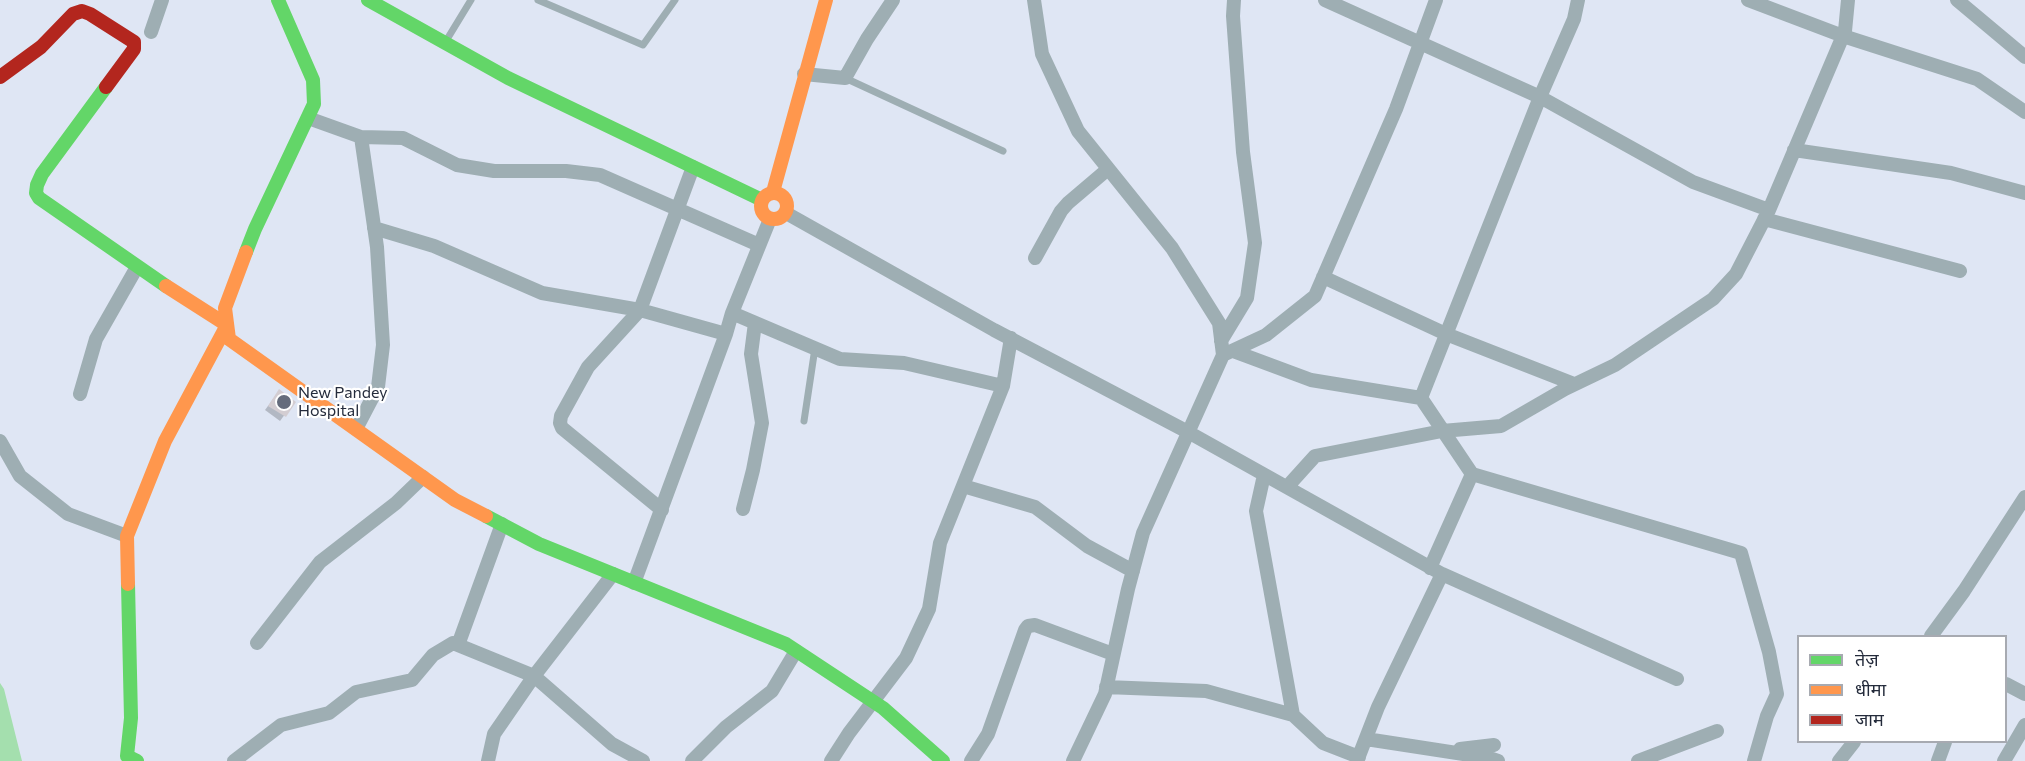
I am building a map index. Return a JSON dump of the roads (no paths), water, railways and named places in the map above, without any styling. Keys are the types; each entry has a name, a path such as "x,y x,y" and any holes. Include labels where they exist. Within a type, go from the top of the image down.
{"street":[{"path":"151,32 162,0"},
{"path":"278,0 313,80 314,104 255,229 225,308 229,339 455,500 539,544 786,644 883,708 943,761"},
{"path":"368,0 508,78 693,167 767,196 781,194 788,205 786,213 779,219 770,219 761,209 767,196 826,0"},
{"path":"804,74 845,78 893,0"},
{"path":"1034,0 1042,54 1078,131 1172,248 1220,323 1221,341 1228,353 1311,380 1421,398 1472,474 1741,554 1769,652 1777,694 1767,716 1754,761"},
{"path":"1221,341 1247,298 1256,243 1243,152 1233,16 1234,0"},
{"path":"1324,0 1540,97 1693,182 1766,214 1960,271"},
{"path":"1072,761 1105,694 1143,533 1188,432 1228,353 1266,335 1315,296 1396,109 1436,0"},
{"path":"1421,398 1540,97 1574,19 1578,0"},
{"path":"1748,0 1843,36 1977,79 2025,112"},
{"path":"1287,488 1315,456 1442,431 1501,426 1574,384 1615,364 1713,299 1736,274 1766,214 1843,36 1848,0"},
{"path":"1957,0 2025,57"},
{"path":"0,77 41,47 73,14 82,11 134,42 134,49 42,174 36,193 39,198 137,267 227,325"},
{"path":"308,118 361,137 403,138 457,165 494,171 566,171 600,176 759,245"},
{"path":"356,429 378,387 383,345 378,247 361,137"},
{"path":"1794,150 1951,172 2025,193"},
{"path":"662,510 562,428 560,423 561,416 588,367 640,310 693,167"},
{"path":"1035,258 1068,202 1108,169"},
{"path":"786,213 1011,338 1188,432 1436,571 1677,679"},
{"path":"634,583 732,313 770,219"},
{"path":"374,228 434,246 542,293 640,310 726,334"},
{"path":"80,394 96,339 137,267"},
{"path":"1323,277 1446,334 1574,384"},
{"path":"732,313 840,359 904,363 1003,386"},
{"path":"743,509 762,423 751,354 755,323"},
{"path":"137,761 127,756 131,718 127,536 165,441 227,325"},
{"path":"831,761 906,658 929,609 940,543 1003,386 1011,338"},
{"path":"0,441 20,476 68,514 127,536"},
{"path":"1106,687 1206,692 1293,715 1323,743 1358,759 1436,571 1472,474"},
{"path":"1264,475 1256,512 1293,715"},
{"path":"257,643 320,562 396,503 423,477"},
{"path":"963,486 1035,507 1087,546 1133,571"},
{"path":"1933,634 2025,497"},
{"path":"458,645 502,524"},
{"path":"488,761 494,734 534,676 613,574"},
{"path":"971,761 988,734 1028,626 1035,626 1113,654"},
{"path":"234,761 281,725 329,713 356,692 412,680 433,656 453,643 534,676 612,744 643,761"},
{"path":"692,761 726,727 772,691 796,651"},
{"path":"2007,685 2025,694"},
{"path":"2004,761 2025,725"},
{"path":"1638,761 1717,731"},
{"path":"1366,739 1498,761"},
{"path":"1839,761 1852,743"},
{"path":"1938,761 1944,743"},
{"path":"1444,751 1494,745"}],"lane":[{"path":"445,43 471,0"},
{"path":"538,0 643,45 675,0"},
{"path":"845,78 1003,151"},
{"path":"804,421 815,348"}],"place":[{"name":"New Pandey Hospital","path":"284,402"}]}
